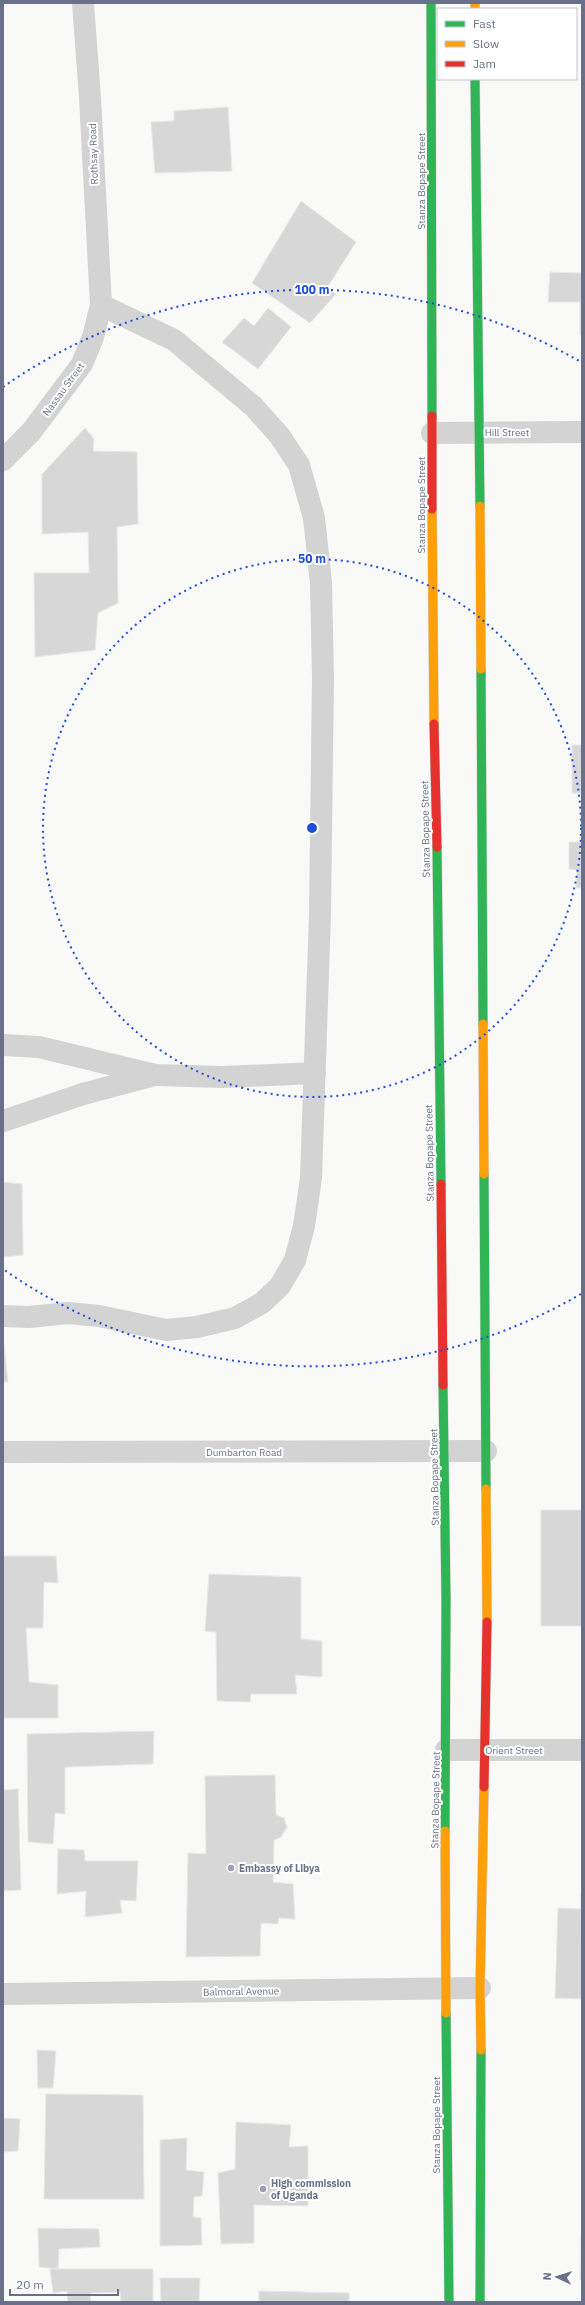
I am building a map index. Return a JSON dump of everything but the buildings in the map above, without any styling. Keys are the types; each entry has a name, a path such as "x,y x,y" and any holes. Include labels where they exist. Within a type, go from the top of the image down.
{"main road":[{"name":"Stanza Bopape Street","path":"431,3 432,629 444,1452 446,1750 444,1902 449,2302"},
{"path":"475,80 480,432 487,1658 480,1988 482,2133 480,2302"}],"street":[{"name":"Rothsay Road","path":"83,3 90,98 100,305"},
{"name":"Nassau Street","path":"3,460 31,432 82,364 94,337 100,305"},
{"path":"3,1316 28,1317 68,1313 99,1316 166,1330 198,1327 234,1318 262,1303 280,1286 288,1273 295,1260 304,1226 311,1178 320,914 323,678 321,583 314,518 299,465 279,435 254,406 174,340 100,305"},
{"name":"Hill Street","path":"432,433 582,432"},
{"path":"3,1046 39,1047 155,1075 223,1077 315,1073"},
{"path":"3,1121 83,1094 155,1075"},
{"name":"Dumbarton Road","path":"3,1452 486,1451"},
{"name":"Orient Street","path":"446,1750 582,1750"},
{"name":"Balmoral Avenue","path":"3,1994 480,1988"}],"traffic: fast":[{"path":"431,3 432,416"},
{"path":"475,80 480,506"},
{"path":"481,669 483,1024"},
{"path":"437,847 441,1184"},
{"path":"484,1174 486,1489"},
{"path":"443,1385 446,1599 445,1831"},
{"path":"446,2013 449,2302"},
{"path":"480,2302 481,2050"}],"traffic: slow":[{"path":"475,3 475,8"},
{"path":"480,506 481,669"},
{"path":"432,509 434,724"},
{"path":"483,1024 484,1174"},
{"path":"486,1489 487,1622"},
{"path":"481,2050 480,1988 484,1787"},
{"path":"445,1831 446,2013"}],"traffic: jam":[{"path":"432,416 432,509"},
{"path":"434,724 437,847"},
{"path":"441,1184 443,1385"},
{"path":"484,1787 487,1622"}],"place":[{"name":"Embassy of Libya","path":"231,1868"},
{"name":"High commission of Uganda","path":"263,2189"}]}
